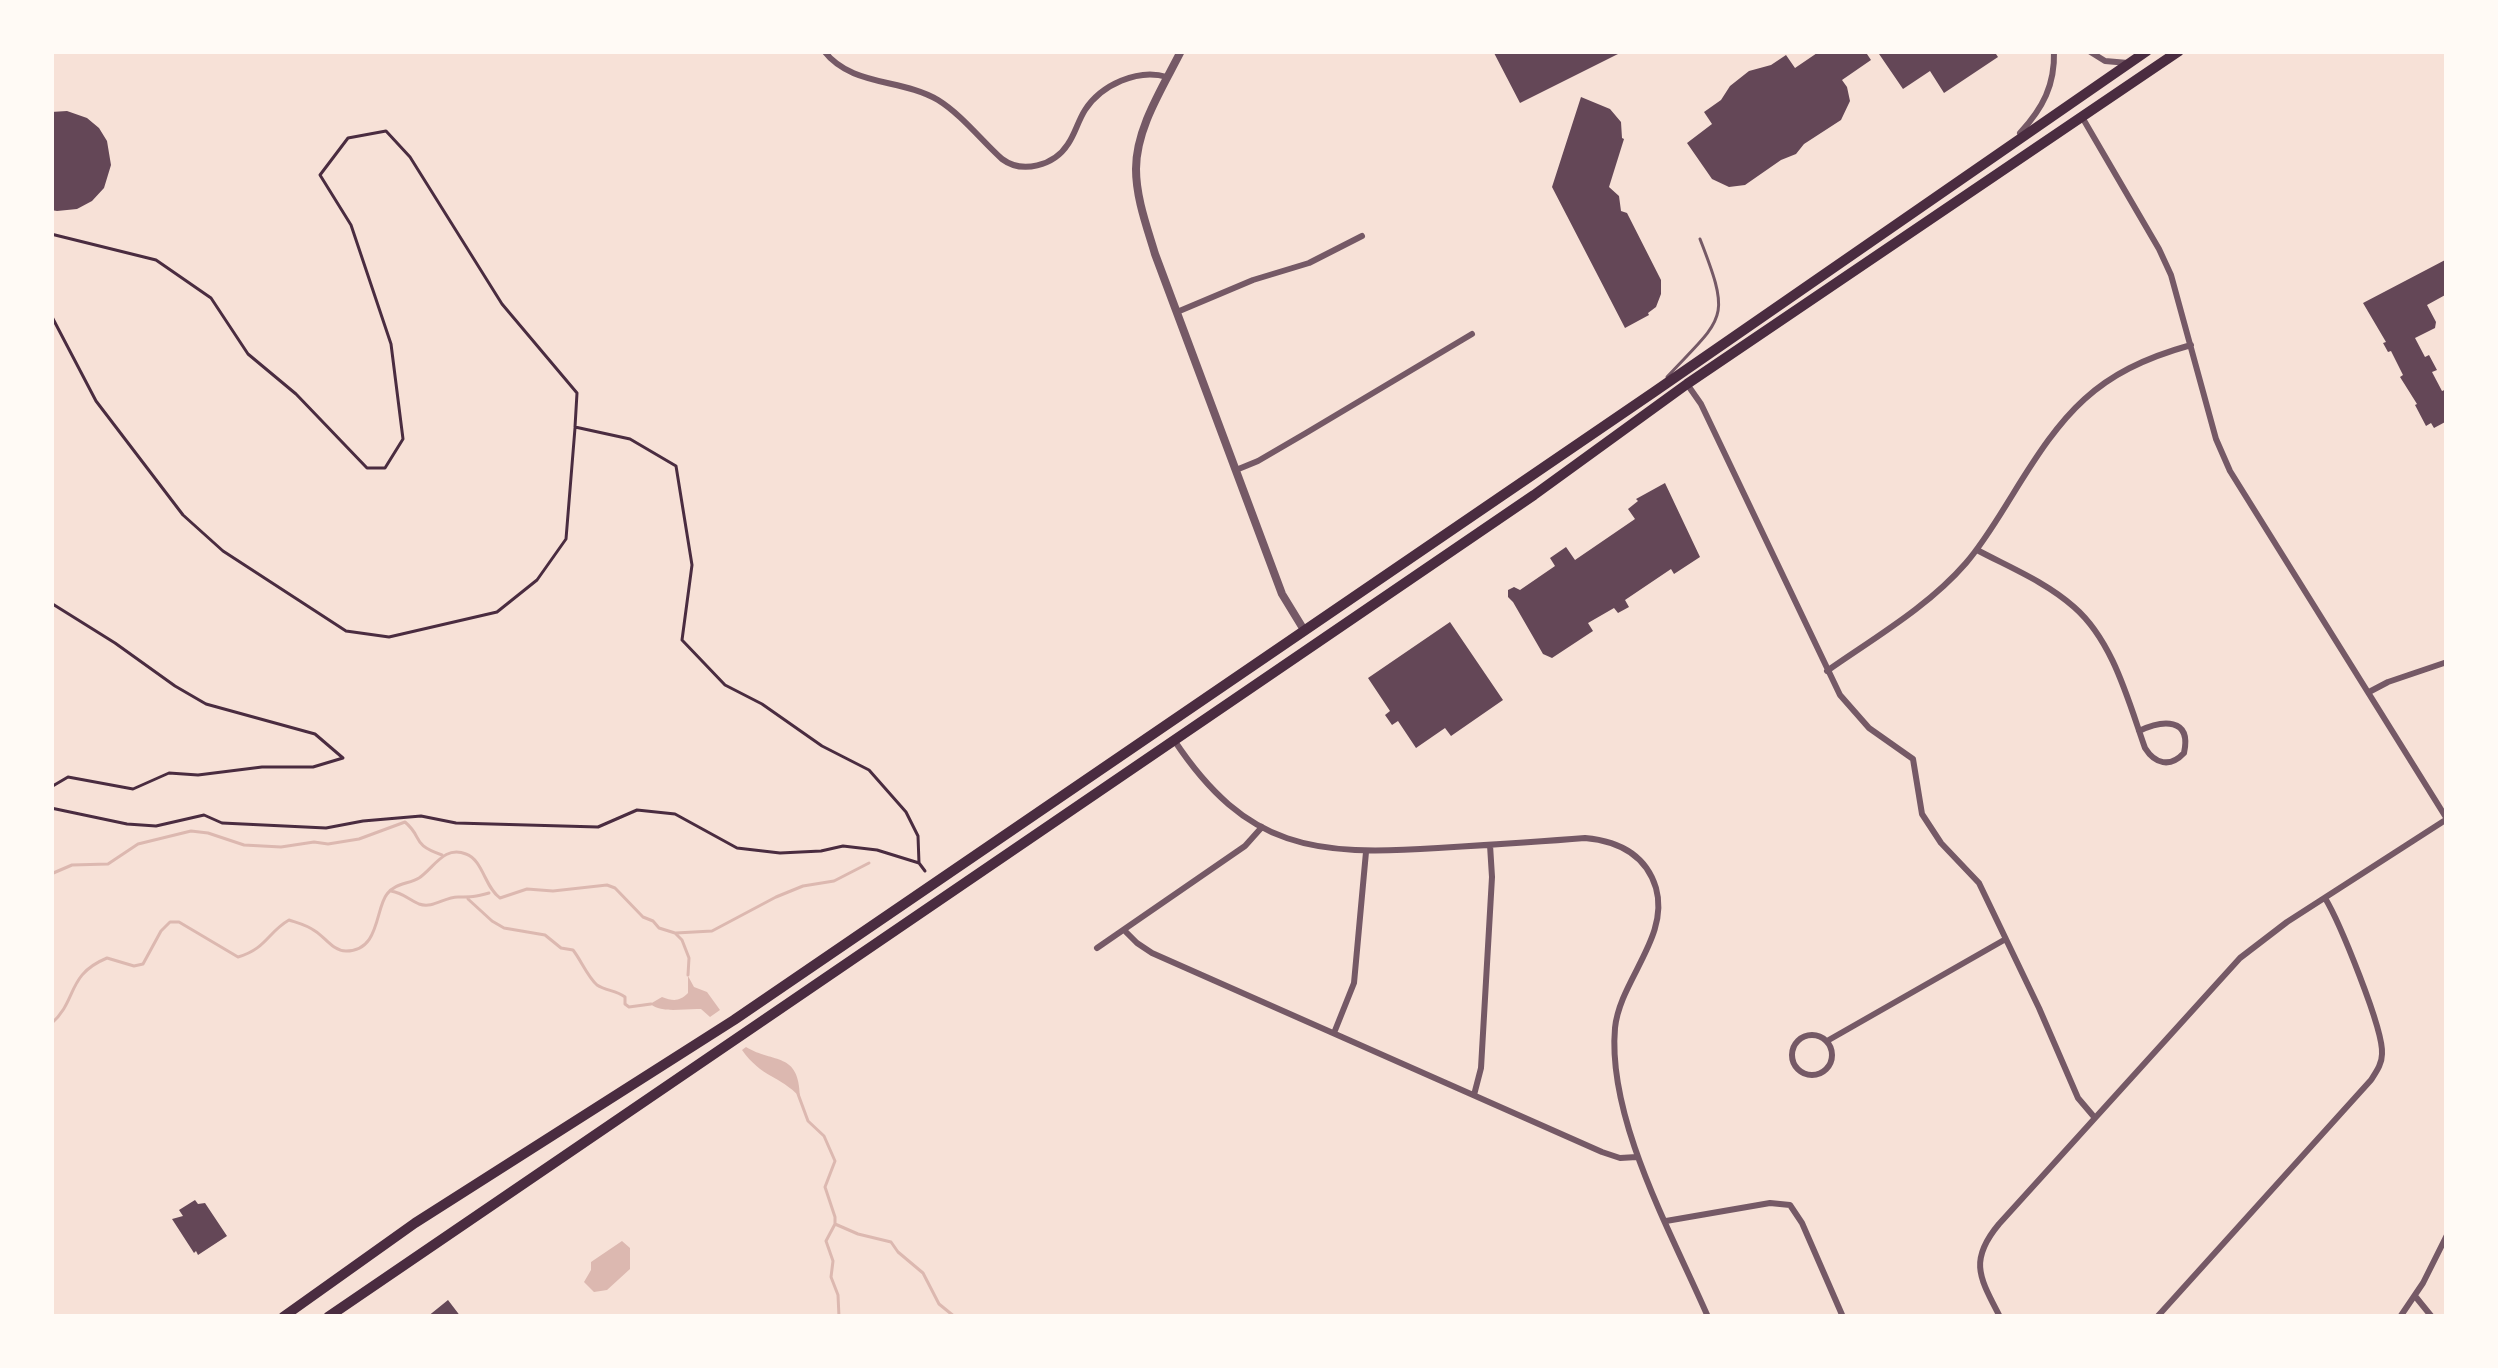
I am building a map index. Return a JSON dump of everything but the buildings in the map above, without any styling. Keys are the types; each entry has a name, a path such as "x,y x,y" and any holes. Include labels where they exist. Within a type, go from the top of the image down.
{"highway":[{"path":"287,1316 434,1211 734,1020 2147,51"},
{"path":"328,1317 2179,51"}],"street":[{"path":"824,51 848,72 939,101 1002,159 1024,168 1058,156 1088,104 1108,88 1144,74 1168,77"},
{"path":"1181,51 1145,124 1137,154 1139,196 1176,313 1282,594 1304,630"},
{"path":"2007,147 2045,99 2053,78 2054,51"},
{"path":"2089,51 2104,61 2131,62"},
{"path":"2000,1317 1978,1265 1984,1244 2095,1118 2240,958 2447,819 2230,471 2216,439 2165,261 2082,117"},
{"path":"1176,313 1253,280 1309,263 1362,236"},
{"path":"1236,470 1472,334"},
{"path":"1827,671 1953,578 1977,550 2043,445 2078,403 2104,383 2191,345"},
{"path":"1687,384 1840,695 1859,719 1913,759 1922,814 1979,883 2078,1098 2095,1118"},
{"path":"1977,550 2051,590 2084,617 2102,640 2145,748 2156,761 2173,762 2184,753 2186,736 2180,727 2162,722 2139,731"},
{"path":"2369,692 2447,662"},
{"path":"1174,740 1216,794 1262,827 1319,847 1366,852 1600,839 1634,855 1651,877 1658,902 1656,926 1621,1001 1615,1031 1618,1077 1637,1157 1708,1317"},
{"path":"1097,948 1245,846 1262,827"},
{"path":"1474,1095 1481,1068 1490,845"},
{"path":"1334,1033 1354,983 1366,852"},
{"path":"2157,1317 2362,1090 2381,1061 2377,1027 2325,898"},
{"path":"1124,930 1152,953 1612,1156 1637,1157"},
{"path":"1826,1041 2004,940"},
{"path":"1814,1035 1826,1041 1832,1053 1826,1069 1814,1074 1799,1070 1792,1056 1798,1041 1814,1035"},
{"path":"1666,1222 1770,1203 1790,1205 1843,1317"},
{"path":"2400,1317 2447,1235"},
{"path":"2415,1296 2432,1317"}],"lane":[{"path":"1654,392 1706,337 1719,314 1720,293 1700,238"}],"path":[{"path":"51,234 156,260 211,298 248,354 296,394 367,468 385,468 403,439 391,344 351,225 320,175 348,138 386,131 410,157 502,304 577,393 566,539 537,580 497,611 389,637 346,631 223,551 183,515 96,401 51,315"},
{"path":"575,427 630,439 676,466 692,565 682,640 725,685 868,770 905,812 918,836 919,862 925,871"},
{"path":"51,603 206,704 315,734 344,758 314,767 169,773 134,789 68,777 51,787"},
{"path":"51,808 127,824 156,826 204,815 222,823 326,828 421,816 456,823 598,827 638,811 675,814 736,848 780,853 843,846 919,862"}],"shaded area":[{"path":"688,976 720,1010 710,1017 701,1009 668,1010 650,1004 662,997 676,1000 685,996"},
{"path":"746,1047 790,1065 800,1097 757,1066 742,1050"},
{"path":"622,1241 630,1248 630,1269 607,1290 594,1292 584,1282 591,1262"}],"waterway":[{"path":"51,874 72,865 108,864 138,844 191,831 244,845 281,847 359,839 405,822 421,844 442,855"},
{"path":"51,1024 85,972 107,958 143,964 170,922 179,922 238,957 255,950 289,920 312,929 337,949 357,949 371,937 390,890 419,878 440,859 458,852 472,857 500,898 527,889 615,888 643,917 682,940 689,958 688,975"},
{"path":"676,933 712,931 776,897 834,881 869,863"},
{"path":"391,891 424,905 489,893"},
{"path":"468,899 504,928 545,935 561,948 573,950 597,985 625,997 629,1007 651,1004"},
{"path":"798,1094 808,1121 824,1136 835,1161 825,1187 835,1224 826,1241 839,1317"},
{"path":"835,1224 891,1242 923,1273 939,1304 955,1317"}]}
